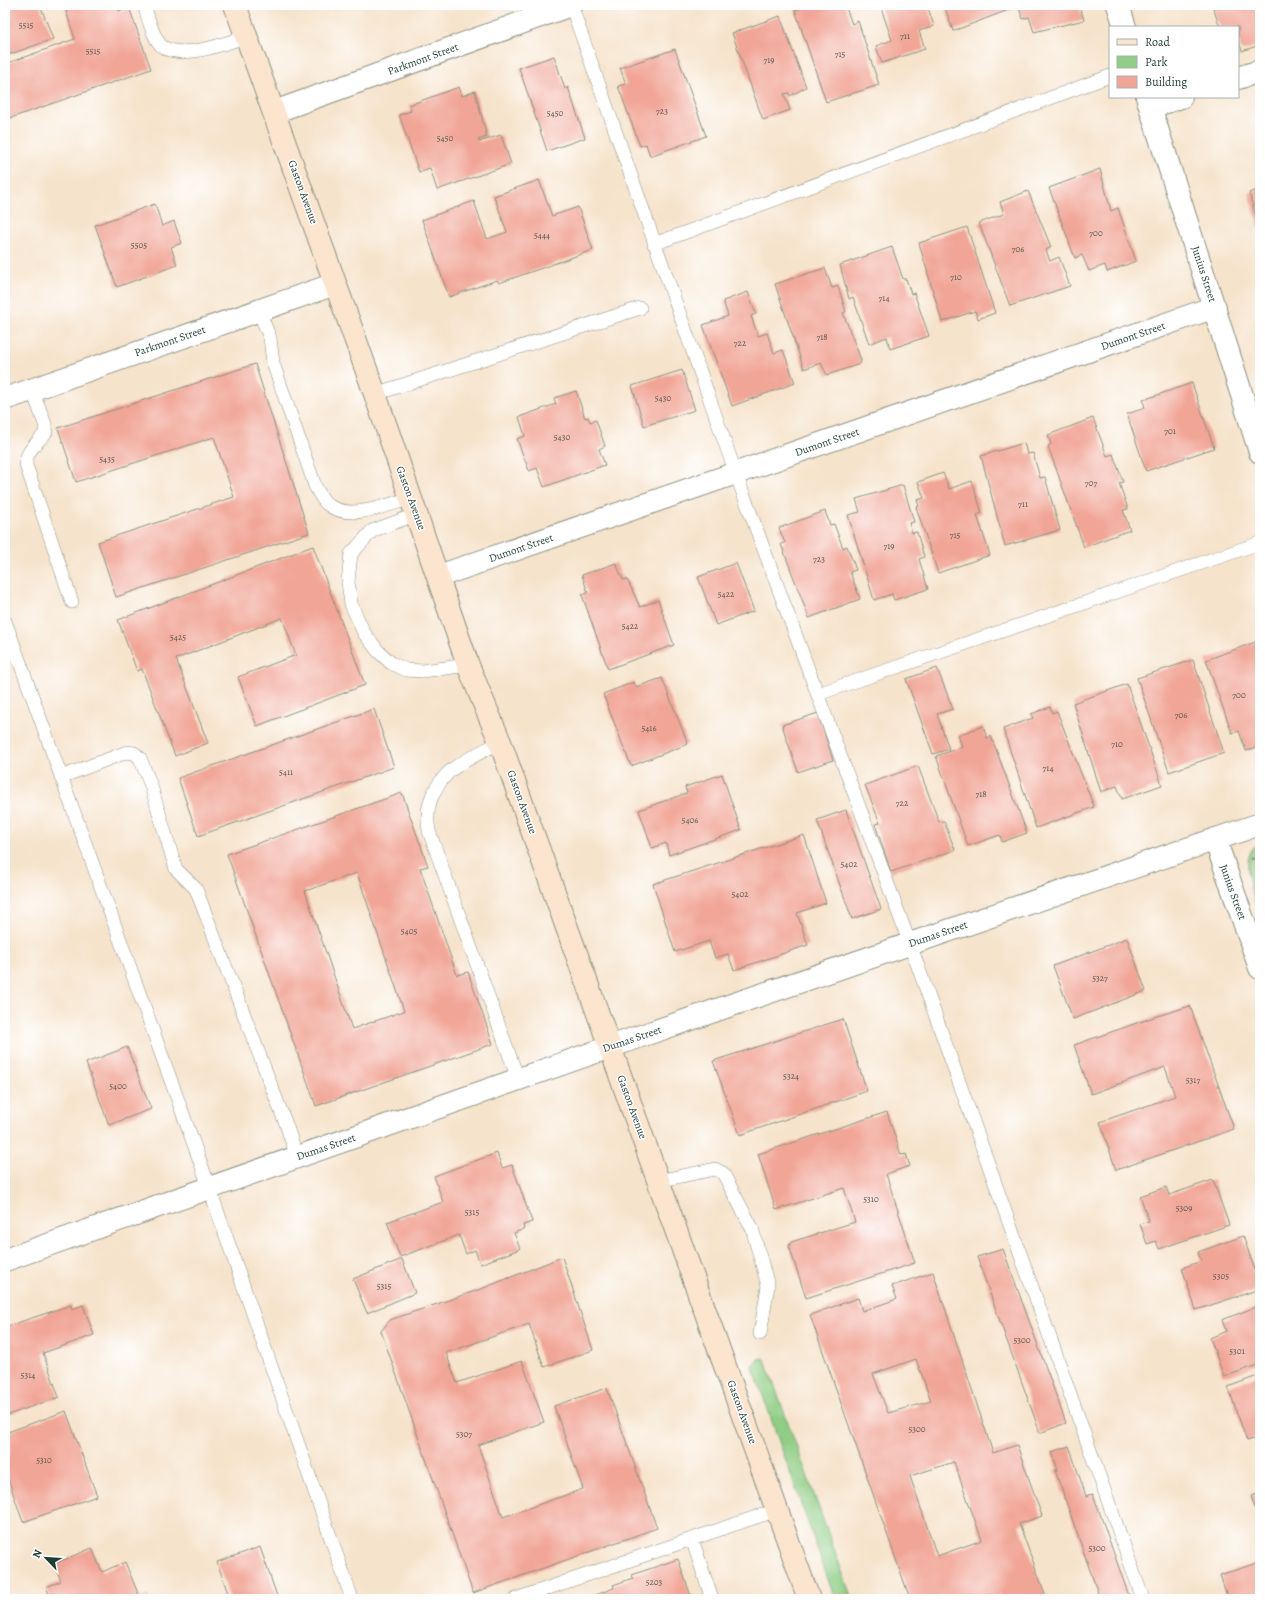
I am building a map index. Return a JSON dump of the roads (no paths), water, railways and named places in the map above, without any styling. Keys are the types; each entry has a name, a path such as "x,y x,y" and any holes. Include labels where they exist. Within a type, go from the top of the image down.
{"main road":[{"name":"Gaston Avenue","path":"236,5 439,576 468,665 500,742 809,1599"}],"street":[{"name":"Parkmont Street","path":"274,112 571,5"},
{"path":"1118,5 1125,26"},
{"path":"1239,78 1260,71"},
{"path":"1149,102 1175,98"},
{"name":"Junius Street","path":"1149,102 1260,452"},
{"name":"Parkmont Street","path":"5,399 335,284"},
{"name":"Dumont Street","path":"439,576 1215,307"},
{"name":"Dumas Street","path":"5,1260 610,1047 1260,824"},
{"name":"Junius Street","path":"1215,839 1260,968"}],"lane":[{"path":"144,5 156,38 163,46 175,51 205,50 247,36"},
{"path":"571,5 736,474 910,944 1143,1599"},
{"path":"654,244 1109,76"},
{"path":"375,394 640,308"},
{"path":"259,311 270,338 274,363 315,486 326,504 339,510 355,513 414,506"},
{"path":"32,389 45,424 46,432 28,452 26,465 72,602"},
{"path":"414,506 372,531 351,554 348,582 351,604 364,633 378,651 391,663 406,670 423,671 468,665"},
{"path":"818,694 1260,543"},
{"path":"5,622 210,1188 352,1599"},
{"path":"500,742 447,773 430,799 427,819 429,830 518,1079"},
{"path":"61,777 127,752 134,753 140,758 150,783 176,869 196,889 287,1127 297,1157"},
{"path":"658,1181 715,1169 722,1173 752,1228 768,1286 760,1334"},
{"path":"516,1599 777,1510"},
{"path":"692,1539 712,1599"}]}
